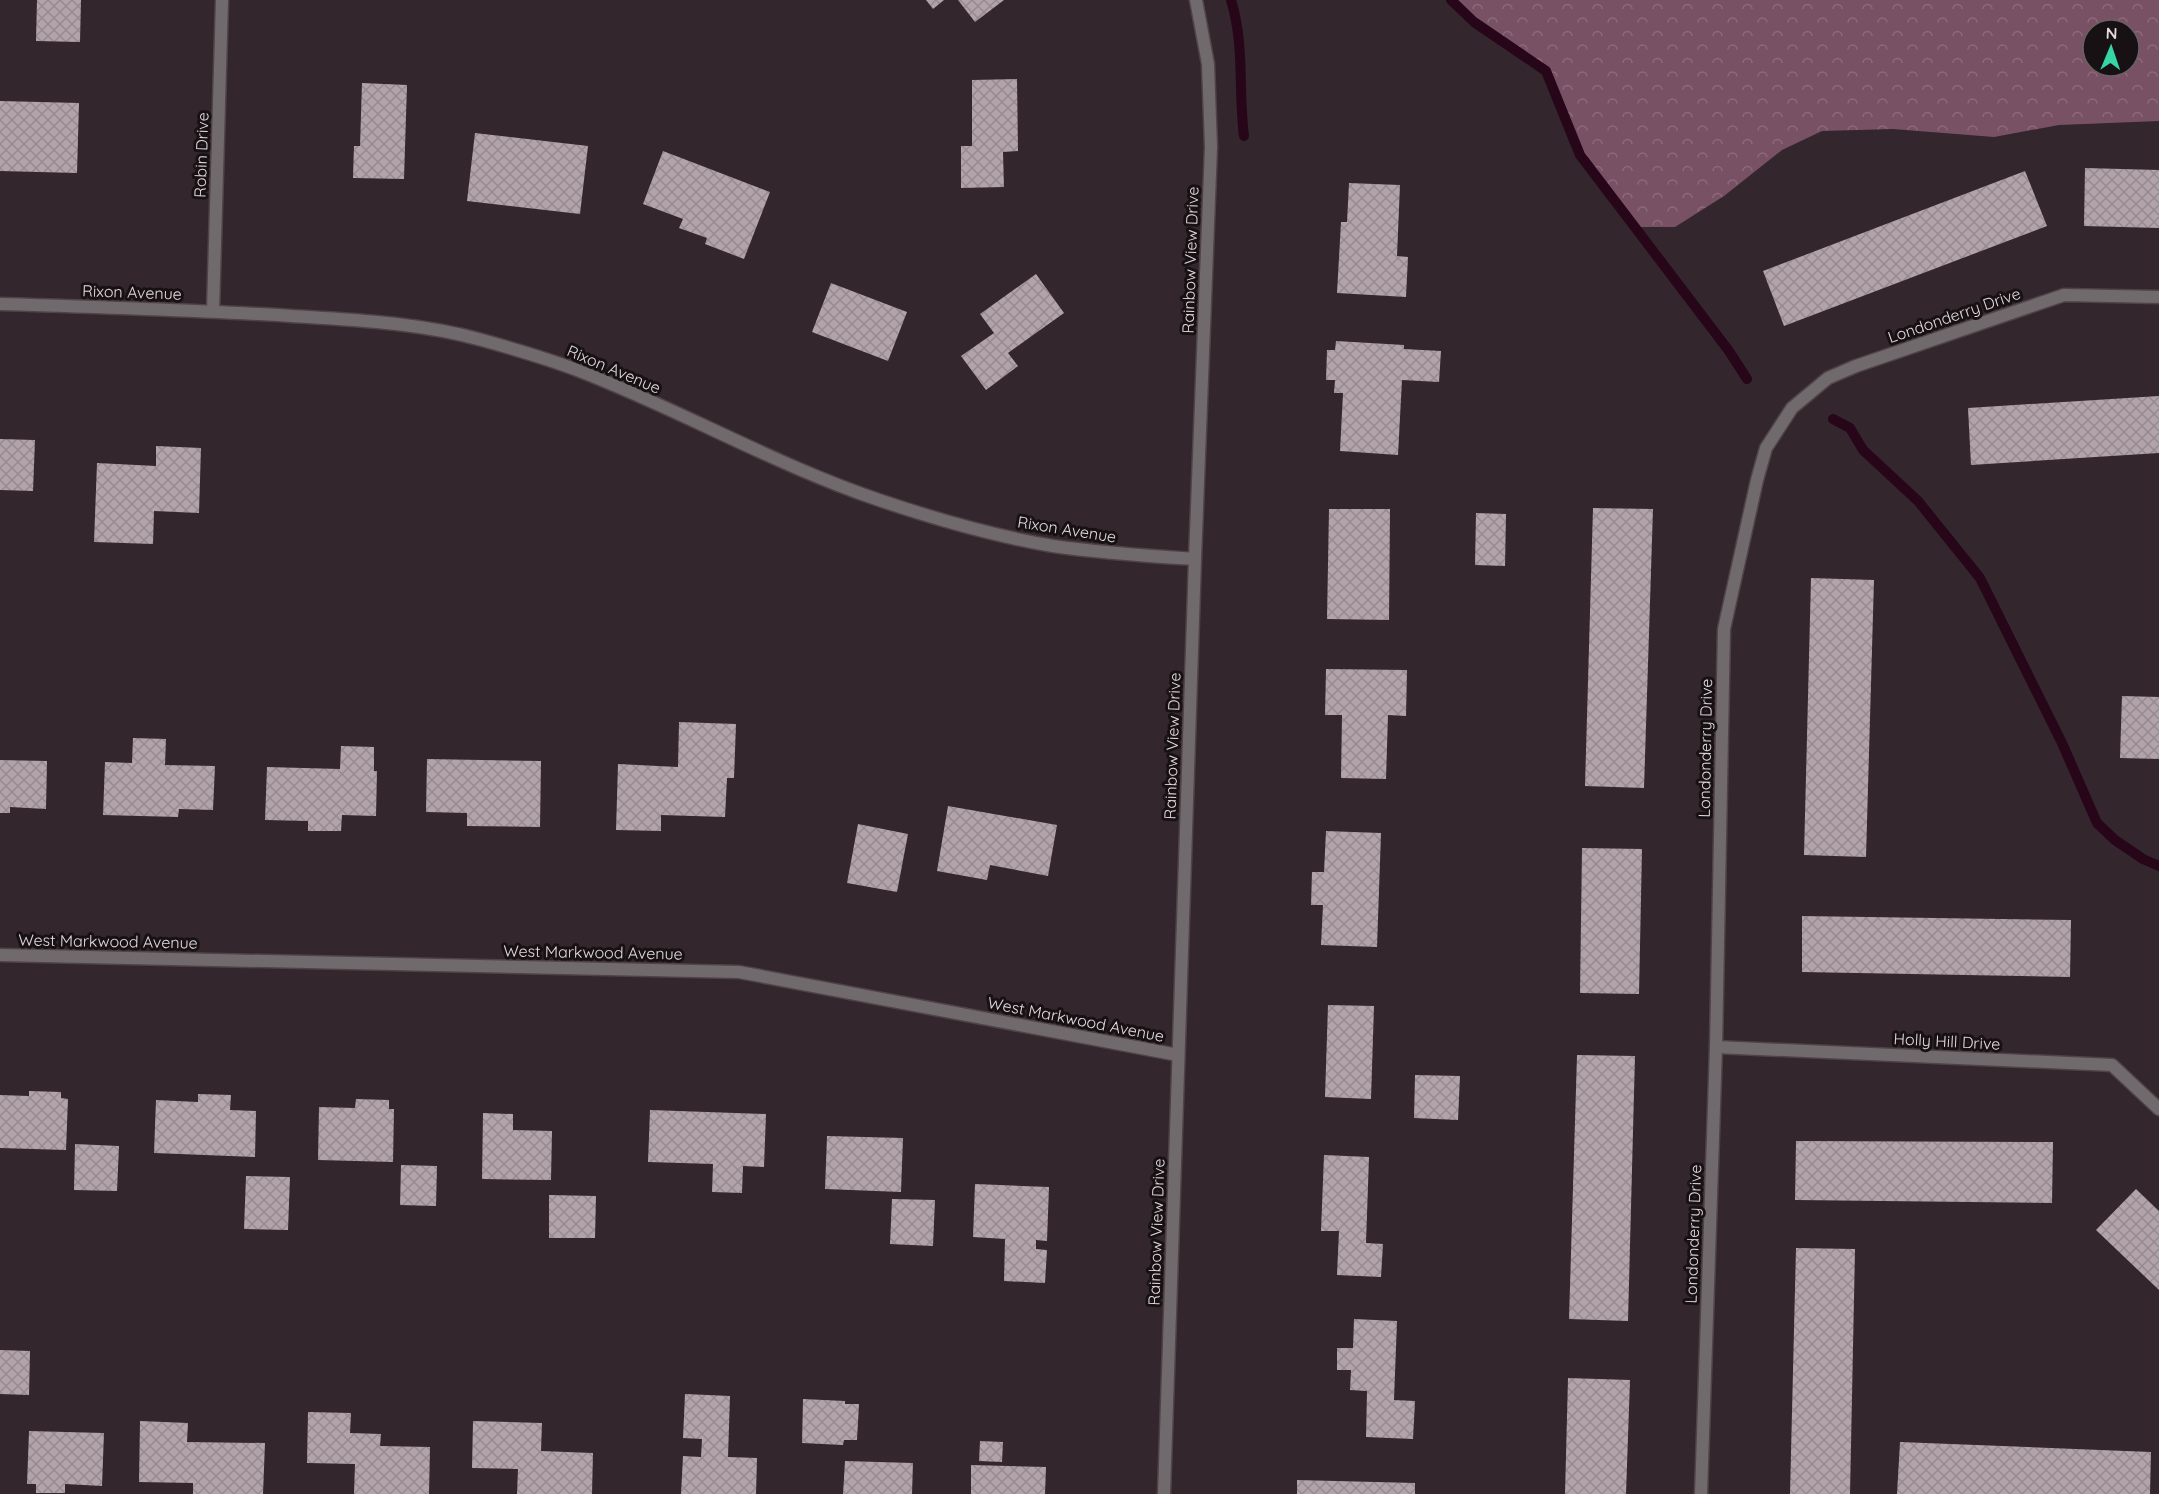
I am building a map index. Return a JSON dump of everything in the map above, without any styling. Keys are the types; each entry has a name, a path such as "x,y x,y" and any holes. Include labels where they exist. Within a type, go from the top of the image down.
{"street":[{"name":"Robin Drive","path":"213,311 222,0"},
{"name":"Rainbow View Drive","path":"1164,1494 1195,560 1212,147 1208,64 1196,0"},
{"name":"Londonderry Drive","path":"1701,1494 1716,1047 1724,628 1761,464 1773,434 1792,408 1828,378 1856,366 2064,295 2159,297"},
{"name":"Rixon Avenue","path":"0,304 213,311 377,321 462,335 533,355 585,373 802,470 878,500 988,532 1052,546 1195,560"},
{"name":"West Markwood Avenue","path":"0,955 739,972 1178,1055"},
{"name":"Holly Hill Drive","path":"1716,1047 2112,1065 2159,1109"}],"green space":[{"path":"1451,0 2159,0 2159,121 2059,125 1994,137 1893,129 1822,131 1782,150 1724,196 1675,227 1633,227 1580,155 1546,71 1474,22"}],"building":[{"path":"37,0 81,0 80,42 36,41"},
{"path":"926,0 944,0 933,9"},
{"path":"958,0 1004,0 975,22"},
{"path":"1017,79 1018,151 1003,152 1004,187 961,188 961,146 972,146 972,80"},
{"path":"362,83 407,85 404,179 353,178 354,146 360,146"},
{"path":"0,101 79,103 77,173 0,171"},
{"path":"475,133 588,146 580,214 467,201"},
{"path":"663,151 770,192 744,259 705,244 707,238 679,228 683,219 643,204"},
{"path":"2085,168 2159,170 2159,228 2084,226"},
{"path":"2025,171 2047,226 1784,326 1763,271"},
{"path":"1349,183 1400,185 1397,256 1408,257 1406,297 1337,293 1341,222 1347,222"},
{"path":"1036,274 1064,313 1008,353 1018,366 986,390 961,356 994,333 980,314"},
{"path":"831,283 907,312 888,361 812,332"},
{"path":"1336,341 1404,345 1404,349 1441,351 1439,382 1402,380 1398,455 1340,451 1343,393 1334,393 1335,380 1326,380 1327,350 1335,350"},
{"path":"2159,396 2159,453 1971,465 1968,408"},
{"path":"0,439 35,440 33,491 0,490"},
{"path":"156,446 201,448 199,513 154,511 153,544 94,542 97,463 156,466"},
{"path":"1593,508 1653,509 1644,788 1585,786"},
{"path":"1329,509 1390,509 1389,620 1327,619"},
{"path":"1476,513 1506,514 1505,566 1475,565"},
{"path":"1811,578 1874,580 1866,857 1804,855"},
{"path":"1326,669 1407,670 1406,716 1388,715 1386,779 1341,778 1342,715 1325,715"},
{"path":"2122,696 2159,697 2159,759 2120,758"},
{"path":"679,722 736,724 734,778 727,778 725,817 661,815 661,831 616,830 618,764 678,767"},
{"path":"133,738 166,739 165,765 215,766 213,810 179,809 178,817 103,815 105,762 132,763"},
{"path":"341,746 374,747 374,771 377,771 376,816 342,815 341,831 308,831 308,821 265,820 267,767 340,769"},
{"path":"427,759 541,761 540,827 467,826 467,813 426,812"},
{"path":"0,760 47,761 46,809 10,807 10,813 0,813"},
{"path":"948,806 1057,825 1048,876 990,865 987,880 937,871"},
{"path":"858,824 908,834 897,892 847,883"},
{"path":"1326,831 1381,833 1377,947 1321,945 1323,905 1311,905 1312,872 1324,872"},
{"path":"1582,848 1642,849 1639,994 1580,993"},
{"path":"1802,916 2071,920 2070,977 1802,972"},
{"path":"1328,1005 1374,1006 1371,1099 1325,1097"},
{"path":"1577,1055 1635,1056 1628,1321 1569,1319"},
{"path":"1415,1075 1460,1076 1458,1120 1414,1118"},
{"path":"29,1091 61,1092 61,1098 68,1099 66,1150 0,1148 0,1095 29,1096"},
{"path":"198,1094 231,1095 230,1110 256,1111 255,1157 154,1153 156,1100 198,1102"},
{"path":"356,1099 389,1100 389,1109 394,1109 393,1162 318,1160 319,1107 355,1108"},
{"path":"650,1110 766,1114 764,1167 743,1166 742,1193 712,1192 713,1164 648,1162"},
{"path":"483,1113 513,1114 513,1130 552,1131 551,1180 482,1179"},
{"path":"827,1136 903,1138 901,1192 825,1189"},
{"path":"1796,1141 2053,1142 2052,1203 1795,1200"},
{"path":"75,1144 119,1146 117,1191 74,1190"},
{"path":"1324,1155 1369,1157 1366,1243 1383,1244 1381,1277 1337,1275 1339,1231 1321,1231"},
{"path":"401,1165 437,1166 436,1206 400,1205"},
{"path":"246,1176 290,1177 288,1230 244,1229"},
{"path":"975,1184 1049,1187 1047,1241 1036,1240 1036,1249 1047,1250 1045,1283 1004,1281 1005,1239 973,1237"},
{"path":"2136,1189 2159,1211 2159,1290 2096,1230"},
{"path":"549,1195 596,1196 595,1238 549,1238"},
{"path":"892,1199 935,1200 933,1246 890,1244"},
{"path":"1796,1248 1855,1249 1850,1494 1790,1494"},
{"path":"1354,1319 1397,1321 1394,1400 1415,1401 1413,1439 1366,1437 1367,1391 1350,1390 1351,1370 1337,1370 1337,1348 1353,1348"},
{"path":"0,1350 30,1351 29,1395 0,1394"},
{"path":"1568,1378 1630,1380 1626,1494 1565,1494"},
{"path":"685,1394 730,1396 728,1457 757,1458 756,1494 681,1494 683,1456 701,1457 702,1439 683,1438"},
{"path":"803,1399 859,1404 857,1440 844,1440 843,1445 802,1443"},
{"path":"308,1412 351,1413 350,1433 381,1434 380,1446 430,1447 429,1494 354,1494 355,1464 307,1463"},
{"path":"140,1421 188,1423 187,1442 265,1443 263,1494 193,1494 193,1483 139,1482"},
{"path":"473,1421 542,1423 541,1451 593,1453 592,1494 517,1494 518,1469 472,1468"},
{"path":"29,1431 104,1433 102,1486 65,1484 65,1493 36,1493 36,1484 27,1484"},
{"path":"980,1441 1003,1442 1002,1462 979,1461"},
{"path":"1900,1442 2151,1452 2150,1494 1897,1494"},
{"path":"845,1461 913,1463 912,1494 843,1494"},
{"path":"971,1465 1046,1467 1045,1494 971,1494"},
{"path":"1297,1480 1415,1483 1415,1494 1297,1494"}],"waterway":[{"path":"1231,0 1240,51 1244,136"},
{"path":"1451,0 1474,22 1546,71 1580,155 1729,351 1747,379"},
{"path":"1833,419 1850,428 1863,450 1918,501 1980,578 2062,743 2097,823 2115,840 2143,859 2159,866"}]}
